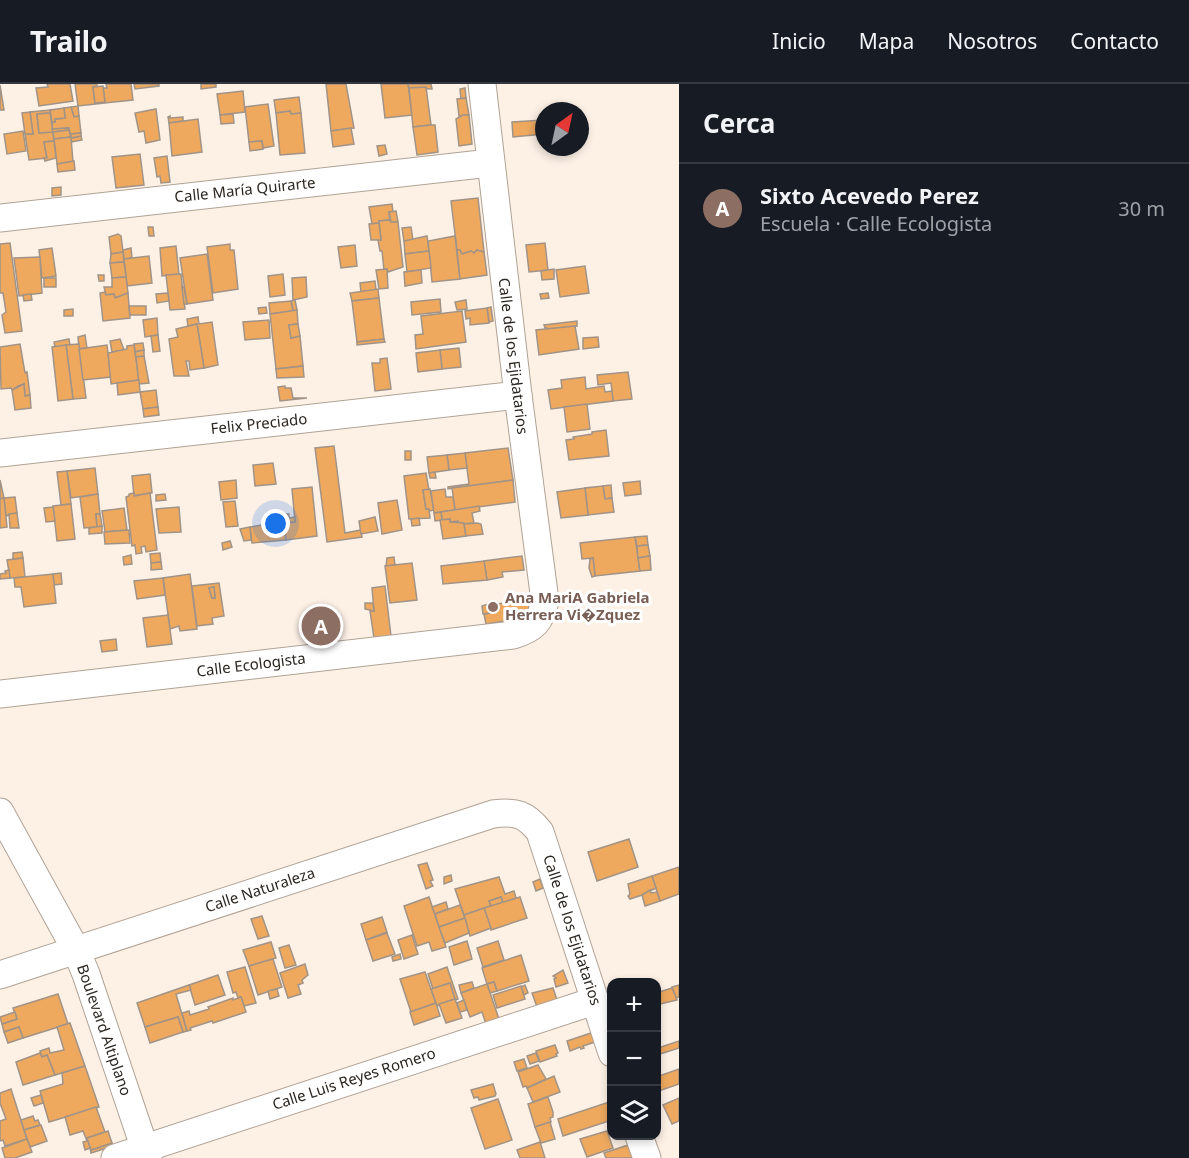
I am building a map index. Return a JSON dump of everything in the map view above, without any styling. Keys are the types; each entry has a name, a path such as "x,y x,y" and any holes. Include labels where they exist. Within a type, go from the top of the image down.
{"street":[{"name":"Calle de los Ejidatarios","path":"482,84 518,395 545,601 542,615 535,625"},
{"name":"Calle María Quirarte","path":"0,218 490,163"},
{"name":"Felix Preciado","path":"0,453 518,395"},
{"name":"Calle Ecologista","path":"0,694 513,635 525,632 535,625"},
{"name":"Boulevard Altiplano","path":"0,812 76,950 146,1153"},
{"name":"Calle Naturaleza","path":"0,975 493,814 506,812 521,815"},
{"name":"Calle de los Ejidatarios","path":"521,815 532,821 540,832 607,1039"},
{"name":"Calle Luis Reyes Romero","path":"115,1158 146,1153 594,1001"},
{"path":"640,1140 647,1158"}],"building":[{"path":"47,84 70,84 73,101 39,106 36,88 48,87"},
{"path":"75,84 97,84 93,87 95,103 105,103 78,106"},
{"path":"106,84 131,84 133,100 105,103 103,88 107,88"},
{"path":"134,84 159,84 159,86 135,89"},
{"path":"201,84 216,84 216,87 201,89"},
{"path":"326,84 346,84 354,128 331,131"},
{"path":"381,84 408,84 412,115 385,118"},
{"path":"408,84 431,84 432,89 409,88"},
{"path":"0,85 4,110 0,110"},
{"path":"103,86 105,102 95,103 93,87"},
{"path":"426,87 431,125 413,127 409,88"},
{"path":"465,88 466,98 461,99 460,89"},
{"path":"243,91 245,112 220,115 217,94"},
{"path":"299,97 301,113 291,114 290,111 276,113 274,100"},
{"path":"466,98 469,115 459,116 457,99"},
{"path":"268,104 274,146 263,148 262,141 249,142 245,107"},
{"path":"78,106 79,116 74,117 71,107"},
{"path":"71,107 74,117 79,116 81,133 70,134 69,128 52,129 52,122 55,122 55,119 65,118 64,108"},
{"path":"64,108 65,118 55,119 55,122 52,122 50,110"},
{"path":"156,109 160,140 146,143 144,131 139,132 135,113"},
{"path":"50,110 50,113 37,114 39,133 53,132 54,141 44,142 47,158 29,160 25,134 33,134 30,112"},
{"path":"290,111 291,114 301,113 305,153 280,155 276,113"},
{"path":"30,112 33,134 25,134 22,113"},
{"path":"50,113 53,132 39,133 37,114"},
{"path":"233,114 234,123 221,124 220,115"},
{"path":"469,115 472,144 459,146 456,119"},
{"path":"168,117 170,118 183,117 183,121 169,123"},
{"path":"198,119 202,152 172,156 169,123"},
{"path":"535,121 535,135 513,137 512,122"},
{"path":"435,125 438,152 417,155 413,127"},
{"path":"69,128 69,130 53,132 52,129"},
{"path":"351,128 354,144 333,147 331,131"},
{"path":"69,130 71,137 54,139 53,132"},
{"path":"23,131 26,151 7,154 4,134"},
{"path":"81,133 81,136 71,138 71,134"},
{"path":"81,136 82,140 71,142 71,138"},
{"path":"71,137 73,162 57,164 54,139"},
{"path":"54,141 56,158 45,161 44,158 47,158 44,142"},
{"path":"262,141 263,149 250,151 249,142"},
{"path":"385,145 387,154 379,156 377,146"},
{"path":"140,154 144,185 116,188 112,157"},
{"path":"167,156 170,182 161,183 160,176 157,177 154,158"},
{"path":"74,161 75,170 58,172 57,164"},
{"path":"61,187 61,195 52,196 52,188"},
{"path":"478,198 484,252 477,250 474,253 471,251 462,254 460,250 457,250 451,201"},
{"path":"392,204 393,212 389,212 390,222 389,220 379,221 379,223 372,224 369,207"},
{"path":"396,211 398,222 391,222 389,212"},
{"path":"379,221 398,222 403,267 388,272 387,269 384,270 378,240 381,240"},
{"path":"379,223 381,240 371,240 369,224"},
{"path":"148,227 153,227 154,236 149,236"},
{"path":"411,227 413,240 404,241 402,228"},
{"path":"118,234 121,236 123,252 111,254 109,237"},
{"path":"427,236 429,251 405,254 404,241"},
{"path":"455,236 460,279 432,282 428,241"},
{"path":"10,243 22,331 5,333 2,315 6,312 3,293 0,293 0,244"},
{"path":"545,243 548,270 529,272 526,245"},
{"path":"230,244 230,250 234,250 238,289 213,293 207,247"},
{"path":"355,245 357,266 341,268 338,247"},
{"path":"176,246 179,274 162,276 160,248"},
{"path":"52,248 56,276 42,278 39,250"},
{"path":"131,248 132,258 124,259 123,250"},
{"path":"457,250 460,250 462,254 471,251 474,253 477,250 484,252 487,275 460,279"},
{"path":"429,251 431,268 407,272 405,254"},
{"path":"123,252 124,262 110,263 111,254"},
{"path":"207,254 213,300 187,304 180,258"},
{"path":"149,256 152,283 127,286 124,259"},
{"path":"40,257 42,293 19,296 14,258"},
{"path":"124,262 126,277 112,278 110,263"},
{"path":"585,266 589,293 560,297 556,270"},
{"path":"387,269 388,288 379,289 376,270"},
{"path":"554,269 554,279 542,280 541,271"},
{"path":"421,270 422,283 405,286 404,272"},
{"path":"181,274 185,309 170,310 166,275"},
{"path":"283,274 285,295 270,297 268,276"},
{"path":"98,275 104,275 104,281 99,281"},
{"path":"126,277 128,293 115,298 114,294 106,295 104,287 112,287 112,278"},
{"path":"306,277 307,297 293,300 292,278"},
{"path":"44,278 56,278 56,287 44,287"},
{"path":"375,281 376,290 361,292 360,283"},
{"path":"182,287 184,287 187,304 184,304"},
{"path":"378,289 379,298 352,301 350,293"},
{"path":"105,292 106,295 114,294 115,298 128,293 130,318 103,321 100,293"},
{"path":"168,293 169,301 157,303 156,294"},
{"path":"548,293 549,298 541,299 540,294"},
{"path":"31,294 32,300 24,301 23,295"},
{"path":"379,298 384,339 357,342 352,301"},
{"path":"440,299 441,312 412,315 411,302"},
{"path":"295,300 297,310 293,311 291,301"},
{"path":"466,300 467,309 457,310 455,302"},
{"path":"291,301 293,311 270,314 269,303"},
{"path":"129,306 146,306 146,315 130,315"},
{"path":"266,307 267,313 259,314 258,308"},
{"path":"491,307 493,321 489,322 487,308"},
{"path":"487,308 489,323 470,325 470,318 466,319 465,311"},
{"path":"73,309 73,316 64,316 64,310"},
{"path":"297,310 298,324 289,325 291,338 300,336 303,366 276,369 270,314"},
{"path":"462,311 466,342 416,349 415,335 423,334 421,316"},
{"path":"198,317 199,324 212,322 218,365 204,368 197,324 188,326 187,319"},
{"path":"157,318 158,335 145,337 143,320"},
{"path":"269,320 270,338 245,340 243,322"},
{"path":"577,321 577,326 547,330 544,325"},
{"path":"197,324 204,368 190,370 189,361 186,361 189,376 174,376 169,339 178,337 176,329"},
{"path":"298,324 300,336 291,338 289,325"},
{"path":"575,326 579,349 539,355 536,330"},
{"path":"85,335 87,348 79,349 78,337"},
{"path":"158,335 160,351 153,352 151,336"},
{"path":"598,337 599,347 583,349 583,338"},
{"path":"69,339 70,345 55,347 54,342"},
{"path":"120,339 124,350 112,352 110,341"},
{"path":"384,339 385,342 357,345 357,342"},
{"path":"143,343 144,350 135,352 134,344"},
{"path":"20,344 30,395 25,396 24,384 12,390 11,388 1,389 0,347"},
{"path":"79,344 86,398 73,399 66,345"},
{"path":"66,345 73,399 58,401 52,347"},
{"path":"107,345 111,377 83,380 79,349"},
{"path":"134,345 139,380 111,384 108,353"},
{"path":"459,348 461,367 442,369 440,350"},
{"path":"144,350 144,356 136,357 135,352"},
{"path":"440,350 442,369 418,372 416,353"},
{"path":"144,356 149,383 139,384 136,357"},
{"path":"387,358 391,389 375,391 372,363 380,363 380,359"},
{"path":"303,366 304,377 277,378 276,369"},
{"path":"628,372 632,399 613,401 611,383 598,385 597,375"},
{"path":"585,377 586,389 604,386 605,392 612,391 613,401 551,409 548,390 562,388 561,380"},
{"path":"139,380 140,392 118,395 117,383"},
{"path":"24,384 25,396 30,395 31,408 15,410 12,390"},
{"path":"285,386 285,388 291,388 293,398 307,398 280,401 278,387"},
{"path":"156,390 158,407 143,409 140,392"},
{"path":"587,404 590,429 567,432 564,407"},
{"path":"158,407 159,415 144,417 143,409"},
{"path":"606,430 609,456 569,460 566,440"},
{"path":"334,446 345,533 361,530 362,537 327,542 315,448"},
{"path":"508,448 513,480 448,489 448,487 469,484 465,453"},
{"path":"405,451 411,451 411,460 405,460"},
{"path":"465,453 467,468 449,470 447,455"},
{"path":"447,455 449,470 429,473 427,457"},
{"path":"273,463 276,484 255,486 253,465"},
{"path":"95,468 98,494 71,498 67,471"},
{"path":"67,471 71,504 61,505 57,472"},
{"path":"435,472 436,478 430,478 429,473"},
{"path":"426,473 429,490 423,490 430,518 409,519 404,476"},
{"path":"150,474 152,493 134,496 132,476"},
{"path":"0,480 4,498 0,499"},
{"path":"236,480 237,498 221,500 219,482"},
{"path":"513,480 515,502 455,510 452,488"},
{"path":"640,481 641,494 625,496 623,483"},
{"path":"611,485 612,498 605,499 603,486"},
{"path":"603,486 605,499 612,498 614,512 588,515 585,488"},
{"path":"312,487 317,536 286,540 284,523 295,522 292,489"},
{"path":"585,488 588,515 561,518 557,492"},
{"path":"430,489 434,510 430,511 426,509 423,490"},
{"path":"445,489 446,497 453,497 455,510 434,513 431,491"},
{"path":"134,493 134,496 150,493 157,550 146,552 145,546 141,547 142,553 136,554 135,545 132,546 126,497"},
{"path":"98,494 100,514 96,514 97,527 84,528 80,497"},
{"path":"165,494 166,500 156,501 156,495"},
{"path":"15,497 17,513 6,516 4,498"},
{"path":"4,498 7,527 0,528 0,499"},
{"path":"397,500 402,530 382,534 378,503"},
{"path":"235,501 238,526 226,527 223,502"},
{"path":"71,504 75,539 57,541 53,506"},
{"path":"479,506 480,511 472,513 474,523 459,524 458,521 450,522 450,519 442,520 441,512"},
{"path":"53,507 55,521 46,522 44,508"},
{"path":"179,507 181,532 159,533 156,509"},
{"path":"124,508 127,530 105,532 102,511"},
{"path":"441,512 442,520 435,521 434,513"},
{"path":"17,513 19,528 10,528 9,514"},
{"path":"270,513 289,514 289,518 295,517 295,522 271,523"},
{"path":"96,514 100,514 102,526 97,527"},
{"path":"375,517 378,531 361,534 359,521"},
{"path":"419,518 420,525 412,526 411,519"},
{"path":"450,519 450,522 464,523 466,536 443,539 440,520"},
{"path":"284,523 286,540 252,543 250,527"},
{"path":"464,524 481,524 483,534 466,536"},
{"path":"102,526 102,533 89,534 89,528"},
{"path":"250,527 251,540 244,541 240,529"},
{"path":"129,530 130,543 105,544 104,532"},
{"path":"647,536 648,545 637,546 635,537"},
{"path":"635,537 640,571 595,576 593,558 582,559 580,543"},
{"path":"230,541 232,547 223,550 222,543"},
{"path":"648,545 650,556 638,558 637,546"},
{"path":"22,552 23,558 13,559 13,553"},
{"path":"160,553 161,562 151,563 150,554"},
{"path":"131,555 132,564 124,565 123,557"},
{"path":"522,556 524,570 502,572 503,577 487,580 484,561"},
{"path":"650,556 651,570 640,571 638,558"},
{"path":"394,557 395,565 386,566 387,558"},
{"path":"23,558 25,577 10,578 7,560"},
{"path":"593,558 595,576 592,577 589,568 590,559"},
{"path":"484,561 487,580 443,584 441,566"},
{"path":"161,562 162,569 151,570 151,563"},
{"path":"412,563 417,600 390,603 385,566"},
{"path":"9,570 10,578 0,579 0,574"},
{"path":"61,573 62,584 54,585 53,574"},
{"path":"53,574 56,603 24,607 21,587 15,587 14,578"},
{"path":"190,574 197,629 180,631 179,626 170,629 163,578"},
{"path":"163,578 165,595 137,599 134,581"},
{"path":"219,583 224,616 212,618 213,624 197,626 192,586","holes":["214,587 215,598 212,598 209,588"]},
{"path":"385,586 391,636 374,638 370,611 374,611 372,588"},
{"path":"214,587 215,598 212,598 209,588"},
{"path":"528,599 530,617 486,624 484,614 490,613 488,607 491,605"},
{"path":"365,603 373,603 374,611 365,609"},
{"path":"488,604 490,613 483,614 482,606"},
{"path":"168,615 172,644 147,647 143,618"},
{"path":"116,639 117,650 102,652 100,641"},
{"path":"629,839 638,867 597,881 588,852"},
{"path":"427,863 433,886 426,889 418,865"},
{"path":"679,867 679,894 660,901 652,876"},
{"path":"451,875 452,881 444,884 444,877"},
{"path":"652,876 656,888 630,899 628,884"},
{"path":"499,877 505,894 514,891 516,898 503,903 501,897 489,901 491,906 464,915 455,889"},
{"path":"540,879 543,888 536,891 533,882"},
{"path":"650,890 651,893 657,892 660,901 645,906 642,895"},
{"path":"429,897 446,947 432,951 429,942 417,946 404,906"},
{"path":"501,897 503,903 491,906 489,901"},
{"path":"520,897 527,918 491,930 484,908"},
{"path":"446,902 448,909 435,914 432,907"},
{"path":"460,905 465,918 439,927 435,914"},
{"path":"484,908 491,928 470,936 464,915"},
{"path":"262,916 269,936 258,939 251,919"},
{"path":"382,917 387,932 366,940 361,924"},
{"path":"465,918 469,933 445,943 439,927"},
{"path":"387,933 395,954 373,961 366,940"},
{"path":"412,935 418,954 404,959 398,940"},
{"path":"467,941 472,959 454,965 449,947"},
{"path":"498,941 504,960 483,967 477,948"},
{"path":"271,942 276,958 249,966 243,950"},
{"path":"289,945 296,965 285,968 279,948"},
{"path":"400,954 401,959 393,961 392,957"},
{"path":"521,955 529,981 497,991 494,982 487,984 482,968"},
{"path":"273,959 282,987 258,995 249,966"},
{"path":"305,964 308,975 302,980 303,983 298,985 301,994 288,998 280,973"},
{"path":"245,967 256,1003 244,1006 241,997 238,998 236,992 233,993 227,972"},
{"path":"447,967 458,999 455,1000 450,983 433,989 428,974"},
{"path":"563,970 568,983 556,987 554,979 556,978 553,976"},
{"path":"425,972 436,1003 411,1012 400,979"},
{"path":"218,975 225,995 195,1005 189,985"},
{"path":"472,982 474,988 461,993 459,985"},
{"path":"494,982 497,991 490,993 487,984"},
{"path":"450,983 455,999 437,1006 431,989"},
{"path":"487,984 499,1019 486,1024 482,1012 470,1017 461,993"},
{"path":"189,985 191,990 176,994 187,1031 183,1032 178,1017 145,1027 137,1003"},
{"path":"525,985 528,993 524,995 521,987"},
{"path":"679,985 679,997 676,998 672,987"},
{"path":"521,986 525,999 497,1008 493,995"},
{"path":"553,988 557,1000 537,1007 532,993"},
{"path":"672,988 677,1000 661,1004 661,991"},
{"path":"277,989 279,996 270,999 268,991"},
{"path":"58,994 68,1024 23,1038 19,1027 4,1032 2,1024 17,1019 13,1008"},
{"path":"241,997 246,1012 190,1028 191,1030 187,1031 182,1013 189,1011 190,1015"},
{"path":"455,999 462,1018 446,1023 439,1004"},
{"path":"464,1000 467,1010 460,1012 457,1003"},
{"path":"436,1003 440,1016 414,1025 410,1012"},
{"path":"15,1012 17,1019 2,1024 0,1017"},
{"path":"178,1017 183,1032 150,1043 145,1027"},
{"path":"70,1023 85,1066 55,1075 47,1055 42,1057 40,1051 49,1048 50,1053 64,1050 57,1027"},
{"path":"19,1027 23,1038 8,1043 4,1032"},
{"path":"591,1033 595,1042 583,1046 584,1048 580,1047 570,1051 567,1041"},
{"path":"679,1041 679,1048 661,1054 661,1047"},
{"path":"555,1045 557,1056 540,1062 536,1051"},
{"path":"40,1053 42,1057 47,1055 55,1075 23,1085 16,1062"},
{"path":"536,1053 539,1061 530,1064 527,1056"},
{"path":"524,1059 527,1068 517,1071 514,1062"},
{"path":"538,1065 546,1079 527,1088 523,1087 518,1072"},
{"path":"85,1066 99,1107 49,1122 40,1091 63,1084 62,1073"},
{"path":"679,1069 679,1084 661,1090 661,1075"},
{"path":"554,1076 560,1092 533,1102 527,1088"},
{"path":"493,1084 495,1096 479,1100 478,1097 474,1098 471,1090"},
{"path":"11,1089 27,1139 5,1146 3,1140 0,1141 0,1121 6,1119 0,1103 0,1093"},
{"path":"41,1095 43,1103 34,1106 31,1098"},
{"path":"548,1097 553,1112 551,1122 535,1127 528,1104"},
{"path":"679,1098 679,1121 672,1124 663,1105"},
{"path":"498,1099 512,1140 485,1149 471,1108"},
{"path":"607,1103 607,1122 563,1136 558,1119"},
{"path":"96,1107 105,1132 87,1138 91,1150 112,1143 113,1146 91,1153 90,1148 85,1150 83,1142 87,1141 83,1131 70,1135 65,1117"},
{"path":"33,1116 40,1125 24,1130 21,1120"},
{"path":"550,1122 555,1139 541,1143 535,1127"},
{"path":"41,1125 47,1141 30,1147 24,1130"},
{"path":"108,1131 112,1143 91,1150 87,1138"},
{"path":"607,1131 607,1140 610,1140 613,1148 587,1157 580,1139"},
{"path":"27,1139 32,1152 15,1158 5,1158 2,1148"},
{"path":"540,1142 545,1158 520,1158 517,1150"},
{"path":"628,1145 633,1158 606,1158 604,1153"}],"place":[{"name":"Ana MariA Gabriela Herrera Vi�Zquez","path":"493,607"},
{"name":"Sixto Acevedo Perez","path":"321,626"}]}
